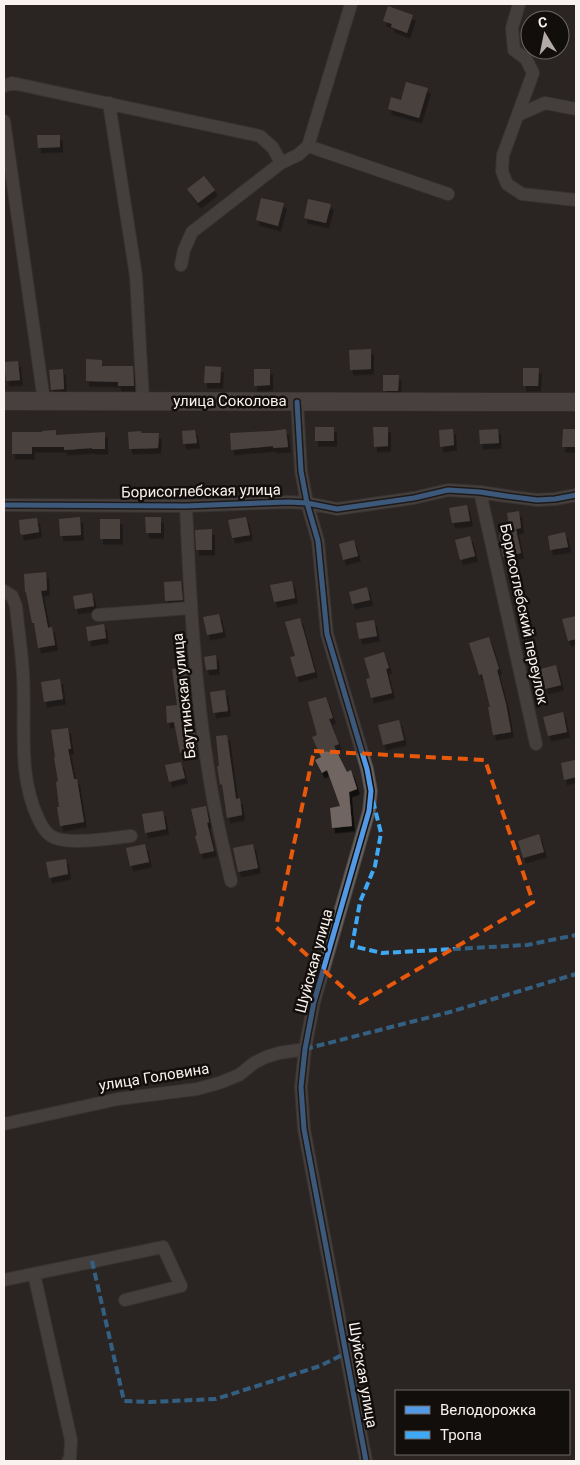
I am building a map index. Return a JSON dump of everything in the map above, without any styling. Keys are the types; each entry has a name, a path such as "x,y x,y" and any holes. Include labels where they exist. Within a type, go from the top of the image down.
{"main road":[{"name":"улица Соколова","path":"4,401 576,402"}],"street":[{"path":"181,265 184,250 192,232 281,163 298,155 308,146 351,4"},
{"path":"519,4 512,28 514,50 526,59 534,73 503,155 502,171 507,184 522,194 576,200"},
{"path":"4,86 12,83 260,136 273,148 281,163"},
{"path":"518,115 545,103 576,108"},
{"path":"109,104 136,276 143,401"},
{"path":"4,121 44,401"},
{"path":"308,146 448,194"},
{"name":"Шуйская улица","path":"297,402 301,471 307,503 318,541 327,634 367,769 370,791 369,811 314,1002 300,1087 304,1129 366,1461"},
{"name":"Борисоглебская улица","path":"4,505 186,506 289,502 307,503 337,509 414,498 448,490 480,492 537,500 576,495"},
{"name":"Борисоглебский переулок","path":"480,492 536,744"},
{"name":"Баутинская улица","path":"186,506 190,608 205,750 231,881"},
{"path":"4,591 12,596 16,606 23,675 26,776 32,805 42,828 51,836 63,841 131,836"},
{"path":"98,615 190,608"},
{"name":"улица Головина","path":"4,1124 118,1099 197,1090 239,1075 266,1056 305,1049"},
{"path":"4,1280 163,1247 180,1286 125,1300"},
{"path":"34,1274 58,1374 71,1440 70,1459 68,1461"}],"highlighted area":[{"path":"314,751 485,760 533,902 360,1003 276,927"}],"building":[{"path":"388,6 413,15 407,33 391,27 392,24 383,21"},
{"path":"406,82 428,88 419,118 388,109 391,97 401,100"},
{"path":"37,135 60,135 60,147 38,148"},
{"path":"204,176 215,190 198,203 187,189"},
{"path":"261,198 284,203 278,226 256,220"},
{"path":"308,199 331,204 326,223 304,218"},
{"path":"371,349 371,369 350,370 349,350"},
{"path":"86,359 102,360 102,366 133,366 134,386 118,386 118,382 86,381"},
{"path":"18,361 20,380 6,381 4,362"},
{"path":"205,366 221,367 220,383 204,383"},
{"path":"523,368 539,368 538,386 523,386"},
{"path":"63,369 64,389 51,390 49,370"},
{"path":"254,369 270,369 270,385 254,386"},
{"path":"383,375 399,375 398,391 383,391"},
{"path":"315,427 334,427 334,441 315,441"},
{"path":"373,427 388,427 388,446 374,447"},
{"path":"286,429 288,447 273,448 273,446 231,450 230,433"},
{"path":"453,429 454,445 440,447 439,430"},
{"path":"498,429 499,443 480,444 479,430"},
{"path":"563,429 576,429 576,447 562,447"},
{"path":"56,430 56,435 105,432 105,449 64,450 64,447 32,447 32,454 12,454 12,432"},
{"path":"195,430 197,443 183,444 182,431"},
{"path":"141,431 141,433 159,433 158,448 129,449 128,432"},
{"path":"467,505 470,521 452,523 449,508"},
{"path":"519,511 521,528 516,529 521,553 503,557 499,529 509,526 507,513"},
{"path":"80,517 81,535 60,536 59,519"},
{"path":"145,517 161,517 161,533 146,533"},
{"path":"246,517 250,535 232,538 228,520"},
{"path":"37,518 39,532 22,535 20,533 19,520"},
{"path":"100,519 120,519 120,539 100,539"},
{"path":"212,529 212,550 196,550 195,530"},
{"path":"565,532 568,547 550,550 548,536"},
{"path":"470,536 475,556 460,560 455,540"},
{"path":"354,540 358,556 343,560 339,544"},
{"path":"46,572 47,590 41,591 48,628 52,627 55,645 38,648 34,623 32,623 25,592 24,574"},
{"path":"181,581 183,600 165,601 164,582"},
{"path":"292,581 295,598 274,602 270,585"},
{"path":"367,587 370,600 352,604 349,592"},
{"path":"92,593 94,606 75,609 73,596"},
{"path":"219,614 223,632 207,635 203,617"},
{"path":"576,616 576,639 568,641 562,619"},
{"path":"300,618 315,672 296,677 290,657 295,656 285,622"},
{"path":"374,620 377,636 359,639 356,623"},
{"path":"104,624 106,638 88,641 86,627"},
{"path":"489,637 499,669 497,670 511,732 493,735 488,707 490,707 482,674 479,675 469,643"},
{"path":"384,652 389,668 386,669 392,693 371,698 366,679 370,678 364,658"},
{"path":"216,655 217,669 206,670 204,657"},
{"path":"556,665 561,685 545,689 540,669"},
{"path":"188,667 197,750 180,753 174,722 167,723 166,706 177,705 172,669"},
{"path":"60,679 63,699 44,702 41,682"},
{"path":"225,690 228,711 213,713 210,692"},
{"path":"326,697 333,718 329,719 339,744 334,746 347,772 351,770 357,789 349,792 352,826 332,828 330,808 340,806 327,770 322,773 315,760 321,757 312,737 317,735 308,702"},
{"path":"563,712 567,732 548,736 543,717"},
{"path":"399,720 404,740 383,745 378,725"},
{"path":"68,728 71,749 68,749 74,779 77,779 84,822 60,826 57,807 59,807 56,782 58,781 51,730"},
{"path":"227,735 236,799 240,798 242,815 227,818 222,784 220,785 217,766 219,766 216,736"},
{"path":"575,760 576,777 564,780 561,763"},
{"path":"181,762 185,778 169,782 165,765"},
{"path":"206,806 209,822 207,823 214,851 200,854 191,809"},
{"path":"163,811 166,829 145,833 142,814"},
{"path":"539,834 544,852 523,858 518,841"},
{"path":"145,844 149,862 130,866 126,848"},
{"path":"253,844 258,868 238,872 233,848"},
{"path":"66,859 68,874 49,878 46,862"}],"marked path":[{"path":"373,801 381,833 375,866 360,902 352,946 382,953 527,945 576,935"},
{"path":"305,1049 450,1012 576,974"},
{"path":"92,1261 124,1401 150,1402 216,1399 320,1366 346,1353"}],"cycle path":[{"path":"297,402 301,471 307,503 318,541 327,634 367,769 371,791 369,811 314,1002 305,1049 301,1087 304,1129 366,1461"},
{"path":"4,505 186,506 289,502 307,503 337,509 414,498 448,490 480,492 537,500 576,495"}]}
